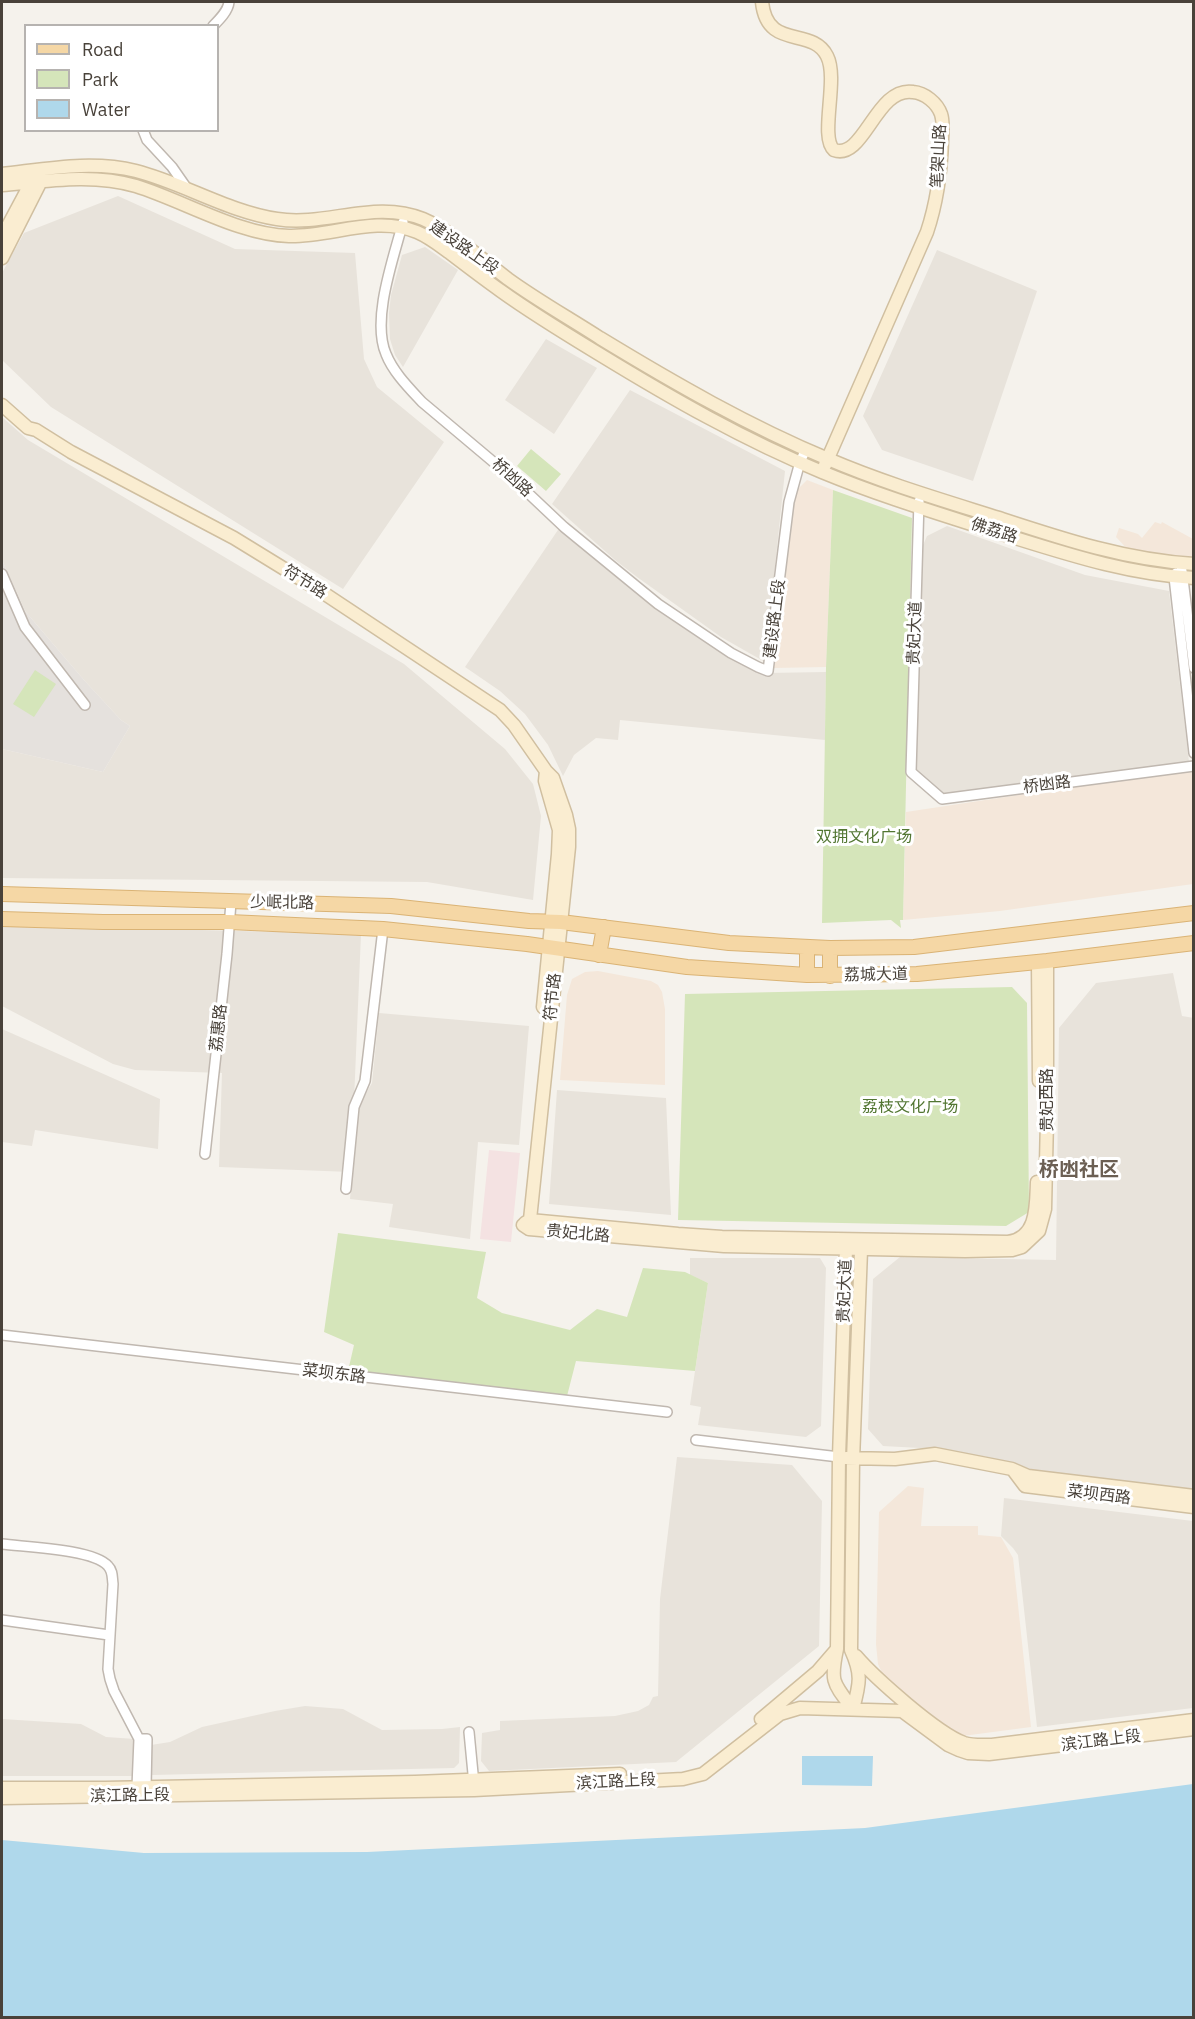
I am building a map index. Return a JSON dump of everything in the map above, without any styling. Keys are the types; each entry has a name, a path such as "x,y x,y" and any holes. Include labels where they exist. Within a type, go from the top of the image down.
{"main road":[{"name":"笔架山路","path":"762,2 765,17 770,26 782,33 811,42 828,56 832,86 828,142 834,150 842,152 851,148 882,107 904,92 919,93 930,99 939,109 942,120 939,184 927,232 822,472"},
{"name":"建设路上段","path":"36,178 82,165 120,168 145,174 277,220 302,221 373,211 406,213 437,226 511,281 626,354 728,411 806,449"},
{"path":"2,174 36,178"},
{"name":"建设路上段","path":"36,178 93,179 133,185 223,219 274,234 302,235 374,225 402,227 415,231 435,242 536,315 619,366 710,418 800,462"},
{"path":"2,185 36,178"},
{"path":"2,235 36,178"},
{"path":"2,258 36,178"},
{"name":"符节路","path":"2,397 33,424 36,430"},
{"name":"符节路","path":"2,405 28,428 36,430 81,457 234,538 322,592 461,683 501,712 553,778 568,829 553,948 527,1224"},
{"name":"佛荔路","path":"806,449 919,493 1088,547 1150,560 1187,564"},
{"name":"佛荔路","path":"800,462 919,507 1087,561 1151,575 1184,578"},
{"name":"少岷北路","path":"2,894 391,906 529,921 556,921"},
{"name":"荔城大道","path":"556,921 729,943 830,948 935,945 1194,914"},
{"name":"少岷北路","path":"2,919 229,922 383,929 553,948"},
{"path":"599,955 604,927"},
{"name":"荔城大道","path":"553,948 729,971 830,976 917,974 1042,962 1194,943"},
{"path":"807,947 807,975"},
{"path":"830,948 830,976"},
{"name":"贵妃西路","path":"854,1246 1008,1242 1018,1239 1031,1228 1036,1207 1040,1124 1042,962"},
{"name":"贵妃北路","path":"527,1224 854,1246"},
{"name":"贵妃大道","path":"853,1708 833,1678 837,1649 839,1457 854,1246"},
{"name":"贵妃大道","path":"853,1708 860,1678 851,1650 854,1246"},
{"name":"菜坝西路","path":"839,1457 853,1460 895,1459 934,1454 1012,1469 1028,1476 1194,1497"},
{"name":"菜坝西路","path":"1012,1469 1025,1486 1194,1507"},
{"path":"837,1649 851,1650"},
{"name":"滨江路上段","path":"474,1785 695,1769 705,1764 818,1671 837,1649"},
{"name":"滨江路上段","path":"851,1650 867,1668 912,1707 952,1737 968,1744 992,1745 1194,1720"},
{"name":"滨江路上段","path":"2,1788 141,1790 474,1785 698,1777 709,1771 785,1711 800,1708 902,1711 948,1744 959,1750 977,1754 1194,1729"},
{"name":"滨江路上段","path":"2,1798 141,1790"}],"street":[{"path":"215,24 223,16 229,2"},
{"path":"144,132 147,140 172,167 188,190"},
{"name":"桥凼路","path":"406,213 381,313 381,334 386,355 412,391 510,476 564,527 658,604 730,652 768,671"},
{"name":"建设路上段","path":"768,671 789,502 806,449"},
{"name":"贵妃大道","path":"911,772 919,493"},
{"path":"1187,564 1184,578 1194,753"},
{"path":"2,574 25,627 86,705"},
{"path":"1184,578 1194,668"},
{"name":"桥凼路","path":"911,772 942,799 1194,766"},
{"name":"荔惠路","path":"205,1154 231,902"},
{"path":"346,1189 354,1107 365,1081 383,929"},
{"name":"菜坝东路","path":"2,1335 667,1412"},
{"path":"696,1440 839,1457"},
{"path":"2,1544 91,1556 108,1566 112,1572 108,1669 114,1691 143,1739 141,1790"},
{"path":"2,1620 110,1635"},
{"path":"469,1732 474,1785"}],"shaded area":[{"path":"118,196 235,249 355,253 364,359 377,387 444,442 343,589 51,407 2,360 2,273 24,233"},
{"path":"425,247 458,270 403,367 395,355 390,339 391,295 402,255"},
{"path":"937,250 1037,291 973,481 882,450 863,416"},
{"path":"546,339 597,368 554,434 505,400"},
{"path":"630,390 785,471 765,662 721,637 637,577 552,504"},
{"path":"2,417 28,440 404,664 505,749 533,784 541,816 533,900 427,882 2,878 2,749 103,772 130,726 121,720 84,680 25,611 2,560"},
{"path":"807,480 833,490 826,667 773,668 794,499 798,489"},
{"path":"1155,522 1161,524 1162,522 1193,539 1193,559 1131,553 1116,537 1119,528 1138,534 1142,538"},
{"path":"562,524 665,605 766,673 826,672 825,740 620,720 618,740 596,738 574,755 563,776 548,745 525,714 500,691 465,667"},
{"path":"947,526 1085,575 1169,591 1189,762 942,794 916,772 921,550 927,536"},
{"path":"2,560 25,611 84,680 121,720 130,726 103,772 2,749"},
{"path":"1191,769 1194,788 1193,884 1000,911 903,920 906,812"},
{"path":"2,925 361,934 351,1172 219,1167 222,1073 135,1070 113,1064 2,1006"},
{"path":"598,971 651,981 658,985 662,992 665,1009 665,1085 560,1080 567,995 572,979 585,972"},
{"path":"1173,973 1182,1016 1194,1018 1193,1490 1053,1474 1029,1470 987,1457 920,1448 883,1446 868,1429 873,1279 900,1257 1056,1260 1059,1028 1096,983"},
{"path":"379,1013 529,1026 519,1145 478,1142 470,1239 389,1227 393,1204 350,1199 358,1107 372,1083"},
{"path":"2,1029 160,1099 158,1149 35,1130 32,1146 2,1142"},
{"path":"557,1090 666,1098 671,1215 549,1204"},
{"path":"489,1150 520,1153 511,1242 480,1239"},
{"path":"690,1258 820,1258 826,1268 821,1426 806,1437 698,1425 701,1407 690,1405 708,1283 690,1275"},
{"path":"677,1457 792,1465 822,1501 819,1646 676,1762 489,1771 481,1761 482,1733 500,1730 500,1721 615,1716 638,1711 649,1705 653,1697 658,1696 660,1599"},
{"path":"908,1486 924,1488 921,1526 978,1526 978,1535 1001,1537 1013,1558 1031,1727 955,1737 884,1677 878,1664 876,1644 879,1512"},
{"path":"1004,1498 1193,1521 1193,1708 1037,1727 1018,1555 1001,1536"},
{"path":"305,1706 343,1709 382,1730 460,1727 459,1763 454,1768 152,1775 151,1745 170,1742 202,1727"},
{"path":"2,1719 81,1724 106,1737 135,1739 133,1776 2,1776"}],"green space":[{"path":"531,449 561,474 546,491 517,466"},
{"name":"双拥文化广场","path":"833,490 912,518 901,928 891,920 822,923 826,667"},
{"path":"35,670 56,684 34,717 13,704"},
{"name":"荔枝文化广场","path":"1012,987 1027,1003 1029,1212 1006,1226 678,1220 685,994"},
{"path":"338,1233 486,1252 477,1298 502,1313 570,1330 597,1309 627,1317 643,1268 685,1272 708,1283 695,1371 576,1361 567,1396 348,1371 354,1345 324,1332"}],"water":[{"path":"802,1756 873,1756 872,1786 802,1785"},
{"path":"1193,1784 1193,2017 2,2017 2,1840 144,1853 367,1852 865,1828"}],"district":[{"name":"桥凼社区","path":"1079,1170"}]}
